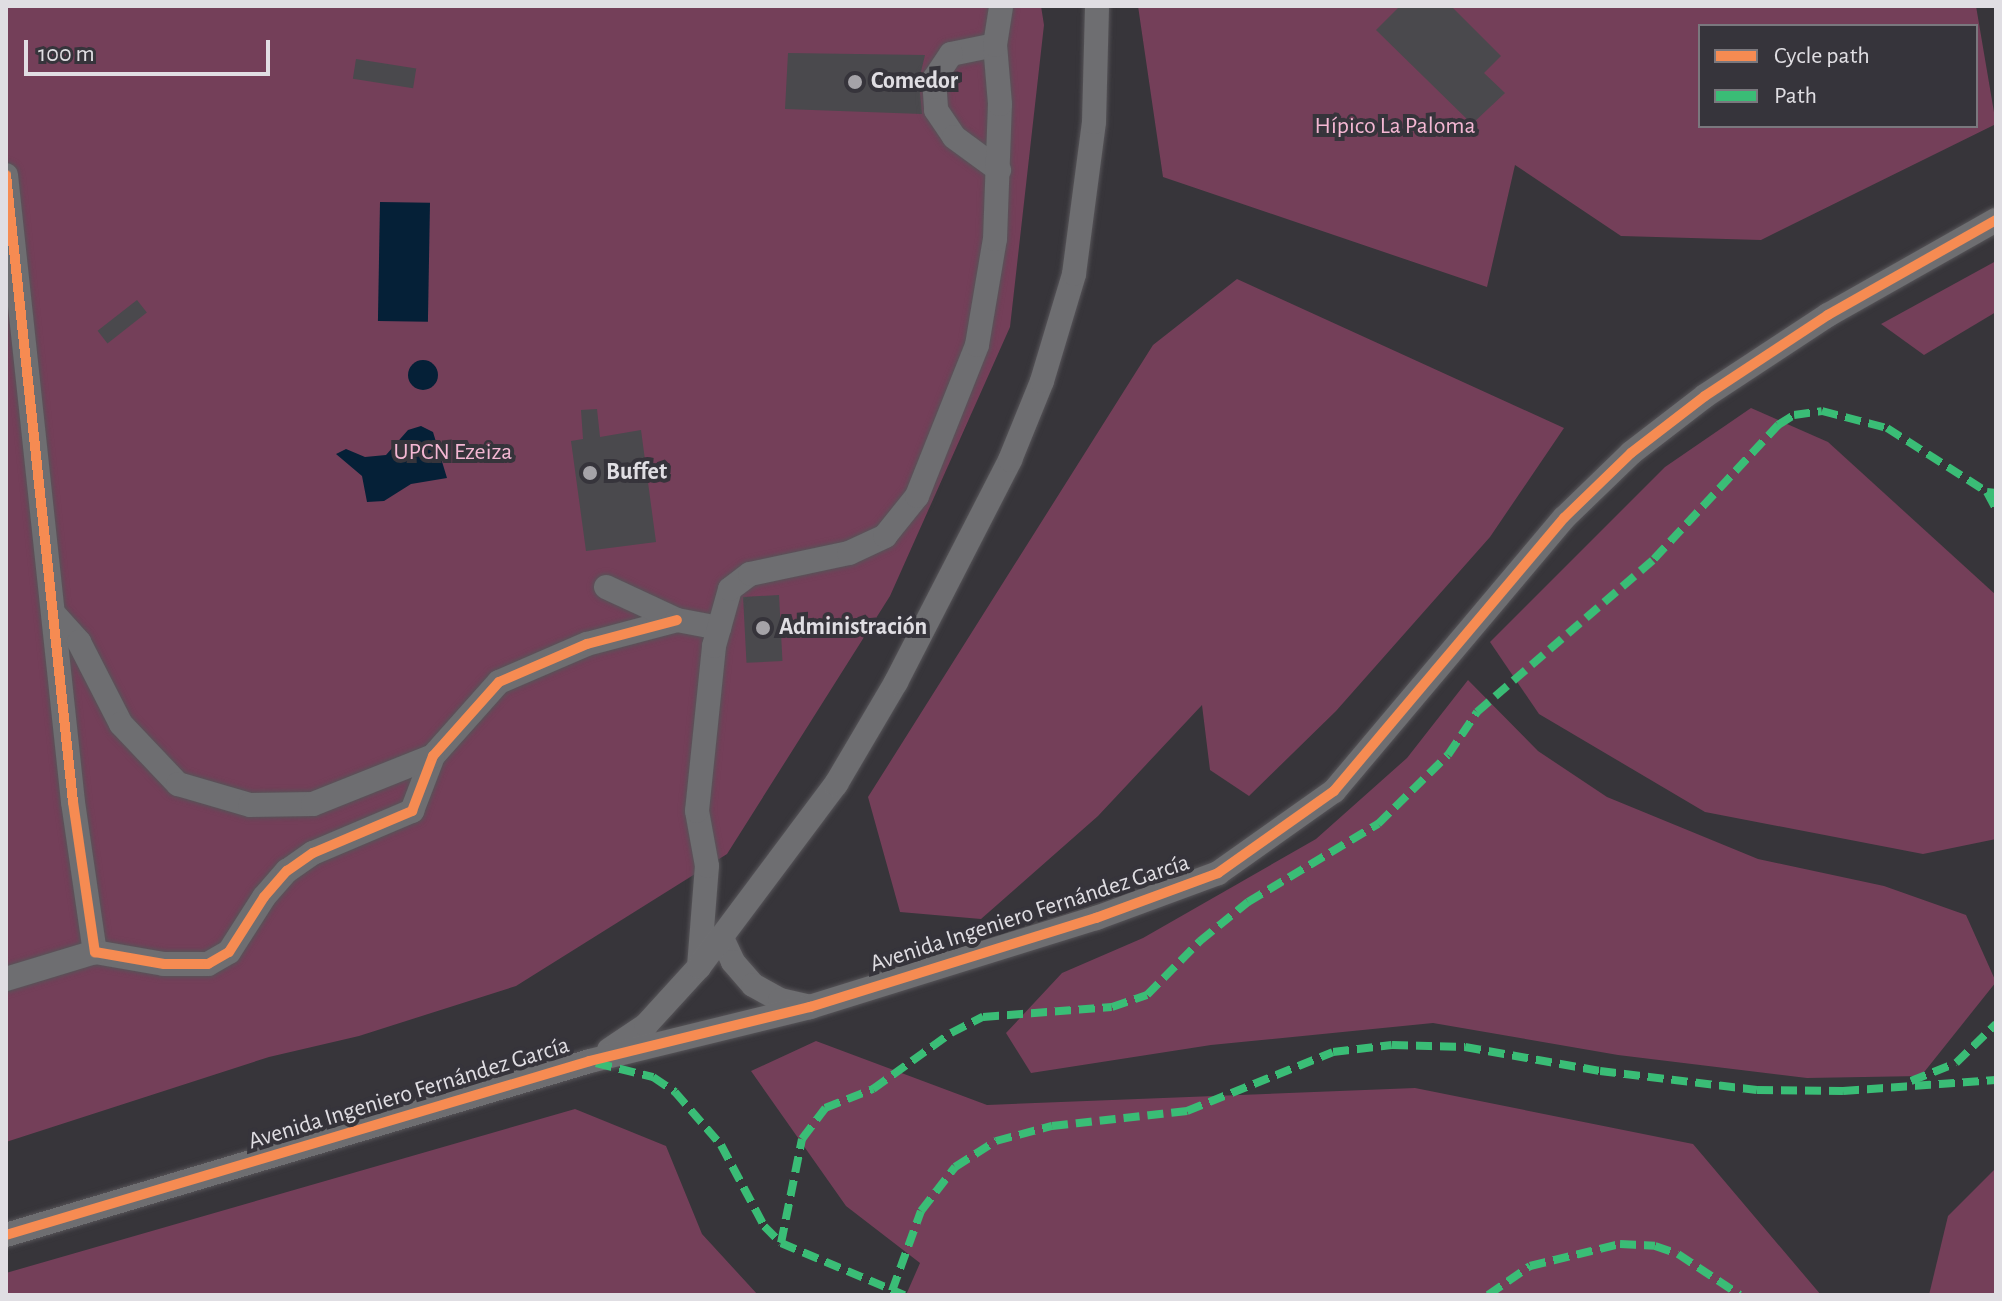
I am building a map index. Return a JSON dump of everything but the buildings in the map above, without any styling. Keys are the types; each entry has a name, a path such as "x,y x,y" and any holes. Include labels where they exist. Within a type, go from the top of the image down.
{"street":[{"path":"699,967 707,866 697,811 719,628 730,589 750,574 849,553 885,536 917,496 977,345 995,239 999,170 995,45 1001,6"},
{"path":"590,1061 646,1025 699,967 836,784 896,682 1010,460 1042,381 1074,274 1094,122 1097,6"},
{"path":"995,45 951,54 934,79 936,110 954,137 999,170"},
{"path":"6,175 73,802 95,952"},
{"name":"Avenida Ingeniero Fernández García","path":"6,1235 590,1061 810,1007 1096,918 1218,873 1279,834 1334,791 1564,518 1631,453 1705,396 1828,315 1996,220"},
{"path":"606,587 677,620 719,628"},
{"path":"54,614 79,642 121,724 178,784 250,805 313,804 433,756"},
{"path":"6,979 95,952 208,964 229,952 264,897 287,871 313,853 412,811 433,756 499,682 587,644 677,620"},
{"path":"722,938 733,962 753,985 780,1000 810,1007"}],"green space":[{"name":"UPCN Ezeiza","path":"6,6 1041,6 1044,25 1010,327 890,596 727,854 516,986 359,1036 269,1057 6,1142"},
{"name":"Hípico La Paloma","path":"1138,6 1976,6 1996,124 1761,240 1621,236 1515,165 1487,287 1163,177"},
{"path":"1996,261 1996,312 1924,355 1881,324"},
{"path":"1237,279 1564,428 1490,537 1336,711 1249,796 1210,770 1202,705 1098,816 981,919 900,912 868,797 1153,345"},
{"path":"1751,408 1828,442 1996,595 1996,839 1923,854 1705,812 1539,714 1490,642 1665,467"},
{"path":"1468,680 1538,751 1607,797 1758,859 1884,886 1966,915 1996,982 1921,1076 1807,1078 1618,1055 1433,1023 1211,1045 1031,1073 1006,1033 1062,973 1143,938 1316,839 1407,758"},
{"path":"816,1041 987,1105 1415,1088 1693,1144 1821,1295 906,1295 920,1263 846,1206 751,1071"},
{"path":"575,1109 666,1146 702,1234 758,1295 6,1295 6,1273"},
{"path":"1996,1168 1996,1295 1929,1295 1948,1216"}],"water":[{"path":"380,202 430,203 428,322 378,321"},
{"path":"423,360 434,364 438,375 434,386 423,390 412,386 408,375 412,364"},
{"path":"421,426 433,432 447,478 411,484 384,501 367,502 362,476 336,454 346,449 365,457 386,455 408,430"}],"marked path":[{"path":"781,1243 802,1139 825,1108 873,1089 951,1033 983,1017 1112,1007 1147,995 1200,941 1248,902 1378,824 1448,755 1477,712 1654,559 1778,425 1794,415 1822,411 1887,428 1987,492 1996,493"},
{"path":"1987,492 1996,509"},
{"path":"1911,1081 1956,1063 1996,1024"},
{"path":"892,1291 921,1211 955,1167 996,1141 1052,1126 1187,1111 1333,1052 1392,1045 1465,1047 1600,1071 1757,1090 1843,1091 1996,1080"},
{"path":"596,1063 653,1077 675,1092 721,1145 764,1226 781,1243 904,1295"},
{"path":"1488,1295 1530,1266 1620,1244 1655,1246 1678,1254 1740,1295"}],"cycle path":[{"path":"6,175 73,802 95,952 164,964 208,964 229,952 264,897 287,871 313,853 412,811 433,756 499,682 587,644 677,620"},
{"path":"6,1235 590,1061 810,1007 1096,918 1218,873 1334,791 1564,518 1631,453 1705,396 1828,315 1996,220"}],"place":[{"name":"Comedor","path":"855,82"},
{"name":"Buffet","path":"590,473"},
{"name":"Administración","path":"763,628"}]}
